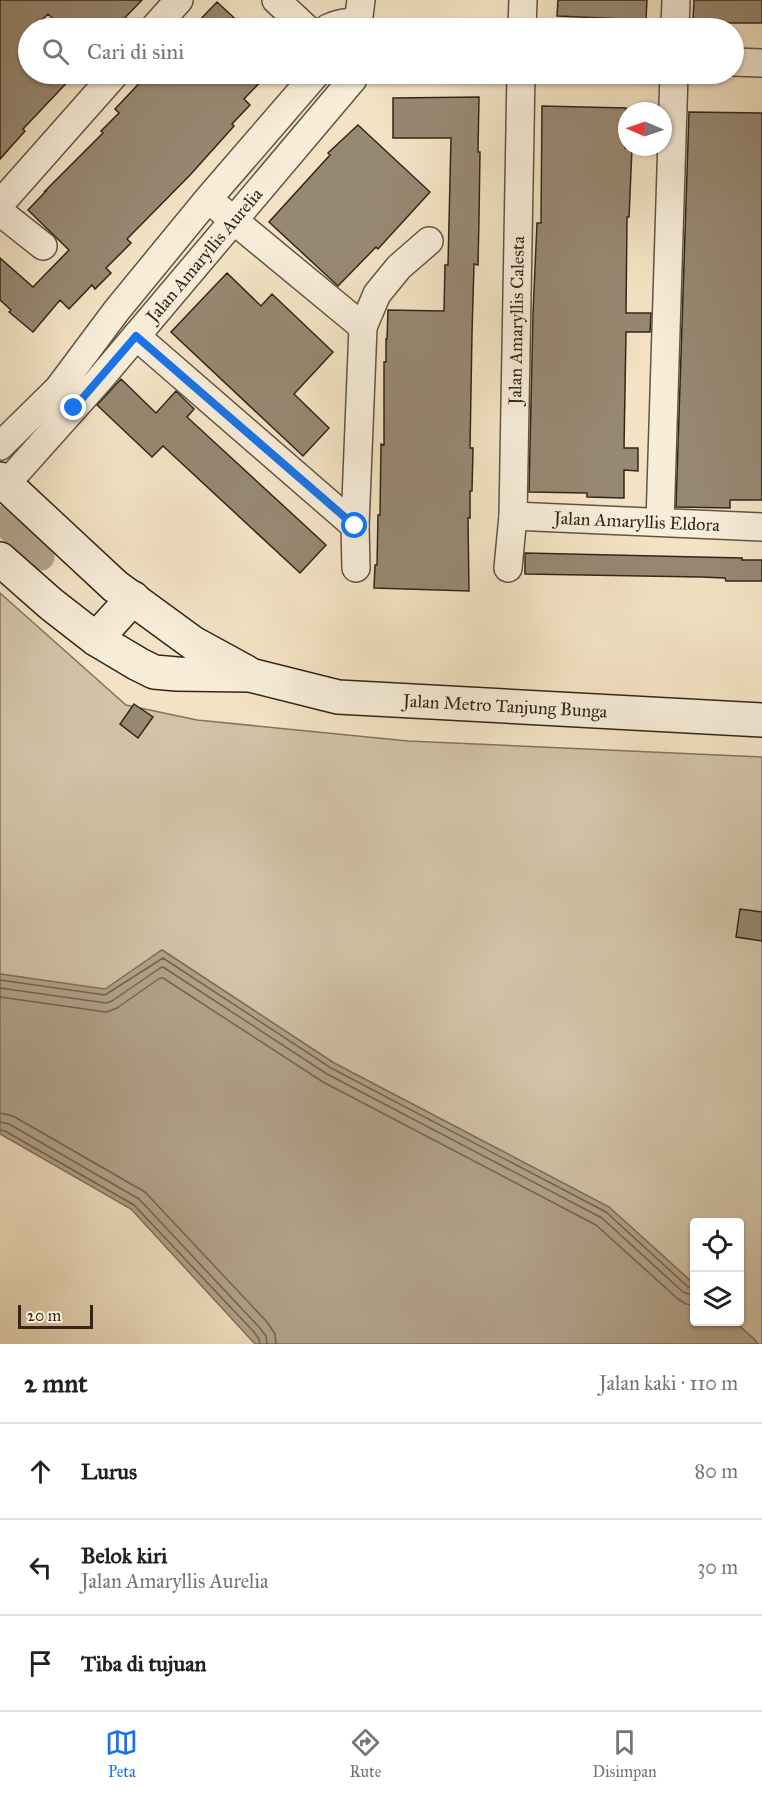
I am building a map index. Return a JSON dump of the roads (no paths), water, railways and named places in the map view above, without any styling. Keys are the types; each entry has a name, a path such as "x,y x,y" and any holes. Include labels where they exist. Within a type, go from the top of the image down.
{"main road":[{"name":"Jalan Metro Tanjung Bunga","path":"3,482 115,586 193,643 250,675"},
{"name":"Jalan Metro Tanjung Bunga","path":"0,559 51,604 96,639 154,672 250,675 338,697 762,720"},
{"path":"96,639 133,598"}],"street":[{"path":"163,18 179,0"},
{"path":"276,0 295,18"},
{"path":"522,18 523,0"},
{"path":"675,18 676,0"},
{"path":"744,62 762,63"},
{"path":"0,204 106,84"},
{"name":"Jalan Amaryllis Aurelia","path":"3,482 64,400 95,341 117,310 208,199 307,84"},
{"name":"Jalan Amaryllis Aurelia","path":"0,446 64,400 136,336 234,222 342,84"},
{"name":"Jalan Amaryllis Calesta","path":"508,568 513,516 521,84"},
{"path":"660,522 674,84"},
{"path":"208,199 363,327"},
{"path":"0,212 43,246"},
{"path":"356,568 355,526 363,327 377,294 399,267 429,241"},
{"path":"136,336 355,526"},
{"name":"Jalan Amaryllis Eldora","path":"513,516 762,527"}],"water":[{"path":"162,950 334,1063 609,1207 690,1280 690,1326 739,1326 758,1344 255,1344 131,1209 0,1134 0,974 105,989"}],"waterway":[{"path":"0,519 41,557"}]}
